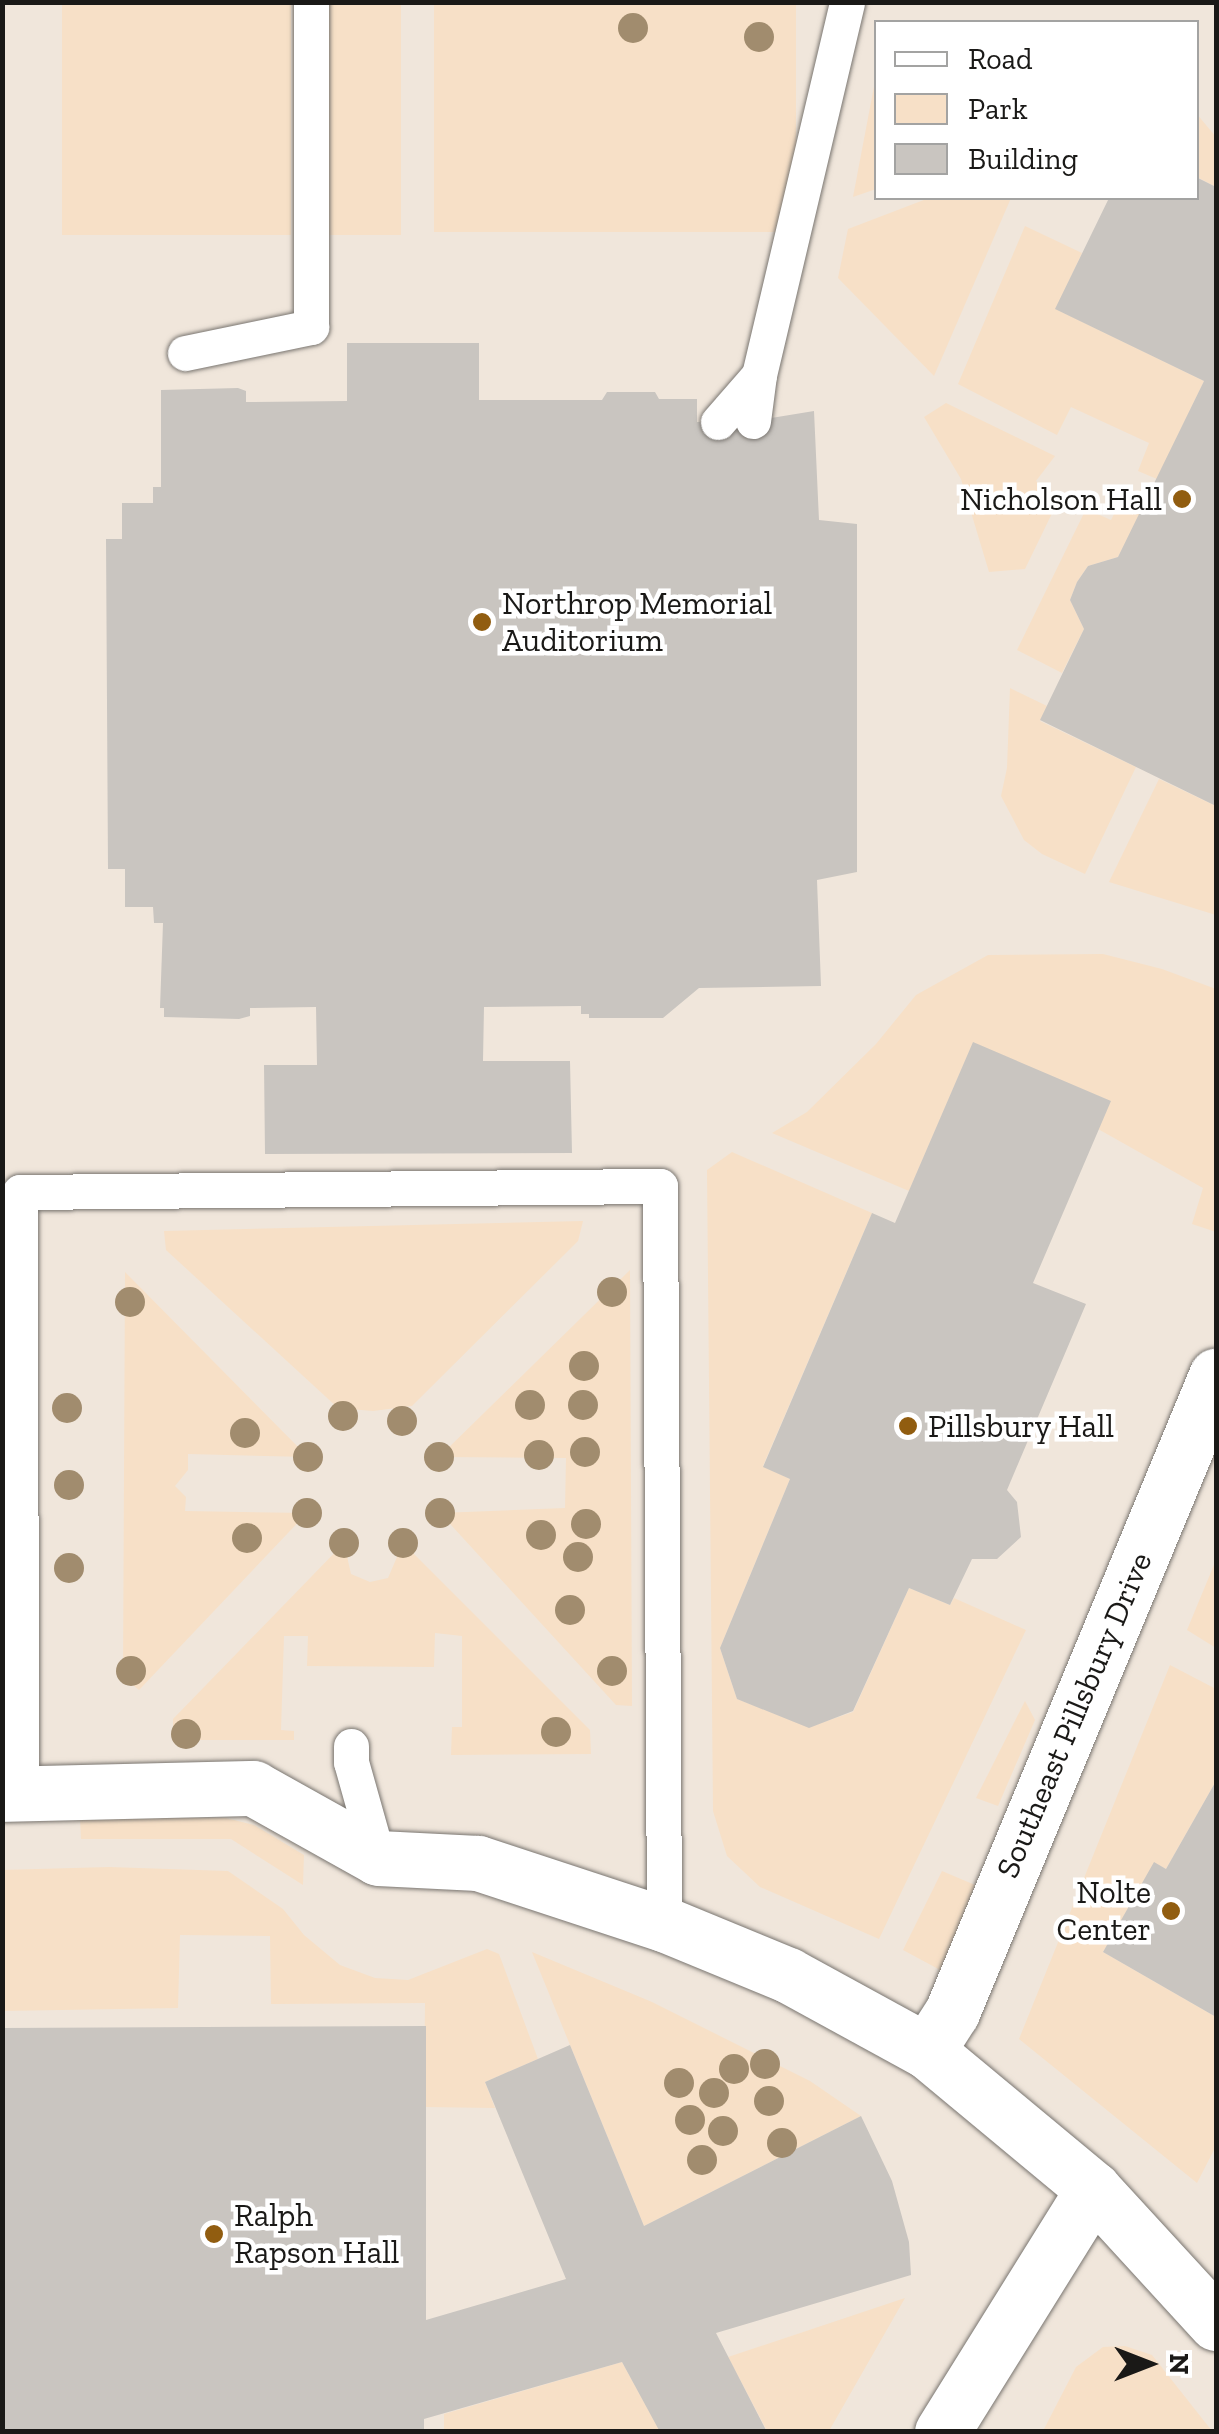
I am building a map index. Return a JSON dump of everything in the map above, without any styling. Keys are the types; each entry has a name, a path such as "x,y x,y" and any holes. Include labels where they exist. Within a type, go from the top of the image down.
{"street":[{"name":"Southeast Pillsbury Drive","path":"926,2051 952,2012 1216,1376"},
{"path":"12,1793 252,1788 378,1858 478,1864 664,1924 788,1975 926,2051 1093,2189 1216,2323"},
{"path":"942,2432 1093,2189"}],"lane":[{"path":"184,353 311,327 311,2"},
{"path":"735,421 759,375 848,2"},
{"path":"12,1793 20,1192 660,1186 664,1924"},
{"path":"351,1746 351,1762 378,1858"}],"shaded area":[{"path":"3,3 1216,3 1216,2431 3,2431"}],"green space":[{"path":"62,3 291,3 291,235 62,235"},
{"path":"329,3 401,3 401,235 329,235"},
{"path":"434,3 796,3 796,232 434,232"},
{"path":"874,87 874,190 853,197"},
{"path":"1199,117 1216,137 1216,187 1199,178"},
{"path":"924,200 1010,200 934,376 838,278 848,229"},
{"path":"1025,226 1082,253 1056,309 1204,381 1157,479 1138,471 1149,443 1071,407 1057,435 958,384"},
{"path":"946,403 1055,456 1036,481 1059,499 1025,569 989,572 961,479 924,417"},
{"path":"1121,500 1142,510 1118,557 1088,566 1077,582 1070,600 1084,629 1062,673 1017,650 1086,509 1111,520"},
{"path":"1010,688 1047,706 1040,721 1136,767 1085,874 1042,854 1024,840 1001,796 1007,768"},
{"path":"1159,779 1216,806 1216,915 1109,882"},
{"path":"1103,954 1162,969 1216,989 1216,1232 1192,1224 1203,1188 1098,1129 1110,1101 973,1043 909,1191 772,1133 807,1112 876,1044 916,995 988,955"},
{"path":"732,1152 872,1213 763,1466 790,1479 720,1648 737,1699 809,1727 853,1712 909,1588 950,1605 954,1598 1026,1630 879,1939 760,1887 727,1856 713,1811 707,1170"},
{"path":"583,1221 578,1241 412,1406 373,1411 338,1408 166,1250 164,1231"},
{"path":"630,1270 632,1706 616,1705 440,1513 565,1508 566,1458 439,1457"},
{"path":"125,1272 308,1457 188,1454 188,1470 175,1486 186,1497 185,1511 307,1513 139,1690 123,1677"},
{"path":"344,1543 351,1574 370,1582 388,1578 403,1543 590,1730 591,1754 451,1755 452,1727 462,1727 462,1636 435,1633 434,1667 307,1666 308,1636 284,1636 281,1730 294,1731 294,1740 173,1740 173,1719"},
{"path":"1216,1560 1216,1648 1187,1630"},
{"path":"1170,1665 1216,1689 1216,1781 1166,1869 1154,1863 1103,1952 1216,2017 1216,2146 1197,2183 1019,2039"},
{"path":"1025,1701 1035,1720 998,1806 976,1798"},
{"path":"80,1818 226,1818 254,1825 304,1855 303,1885 231,1839 81,1839"},
{"path":"109,1867 228,1871 283,1909 304,1935 340,1965 375,1978 408,1980 487,1949 499,1954 538,2059 485,2082 495,2108 424,2107 425,2003 271,2004 270,1936 180,1935 178,2008 3,2011 2,1870"},
{"path":"942,1871 975,1885 942,1971 903,1950"},
{"path":"532,1952 652,2002 810,2081 861,2116 644,2226"},
{"path":"905,2298 829,2431 767,2431 728,2357"},
{"path":"1125,2346 1152,2355 1212,2431 1043,2431 1076,2367 1103,2347"},
{"path":"622,2362 660,2431 444,2431 444,2414"}],"building":[{"name":"Nicholson Hall","path":"1199,178 1216,187 1216,806 1040,720 1084,629 1070,600 1077,582 1088,566 1118,557 1204,381 1055,309 1108,200 1199,200"},
{"name":"Northrop Memorial Auditorium","path":"347,343 479,343 479,400 602,400 607,392 655,392 659,399 697,399 697,422 753,421 814,411 819,520 857,524 857,872 817,880 821,986 699,988 663,1018 589,1018 589,1014 581,1014 581,1006 484,1007 483,1061 570,1061 572,1153 265,1154 264,1065 317,1065 316,1007 250,1008 250,1016 239,1019 164,1017 164,1008 160,1008 163,923 154,923 153,907 125,907 125,869 108,869 106,539 122,539 122,503 153,503 153,487 161,487 161,390 238,388 246,391 246,402 347,401"},
{"name":"Pillsbury Hall","path":"973,1042 1111,1101 1033,1283 1086,1304 1007,1490 1017,1502 1021,1537 997,1559 972,1559 950,1605 909,1588 853,1711 809,1728 737,1699 720,1648 790,1479 763,1467 872,1213 895,1223"},
{"name":"Nolte Center","path":"1216,1781 1216,2017 1103,1952 1154,1862 1166,1869"},
{"name":"Ralph Rapson Hall","path":"426,2026 426,2320 566,2279 485,2082 570,2045 644,2226 861,2116 892,2181 909,2242 911,2275 716,2333 767,2432 660,2432 622,2362 424,2419 424,2432 2,2432 2,2028"}],"place":[{"name":"Nicholson Hall","path":"1182,499"},
{"name":"Northrop Memorial Auditorium","path":"482,622"},
{"name":"Pillsbury Hall","path":"908,1426"},
{"name":"Nolte Center","path":"1171,1911"},
{"name":"Ralph Rapson Hall","path":"214,2234"}]}
